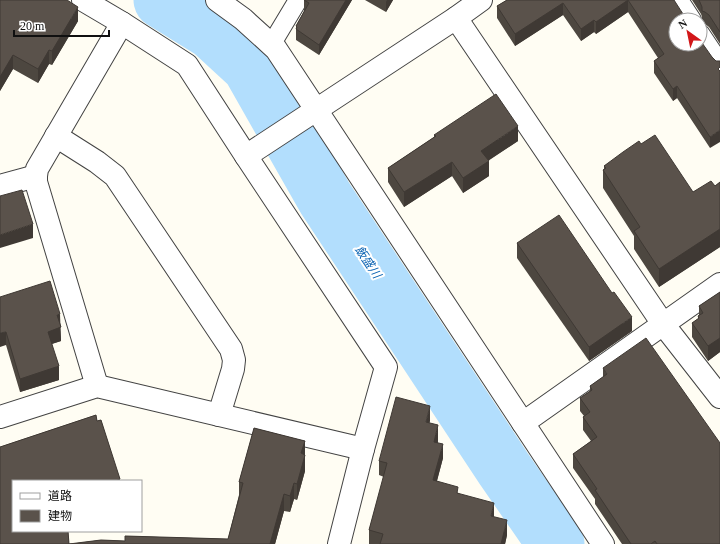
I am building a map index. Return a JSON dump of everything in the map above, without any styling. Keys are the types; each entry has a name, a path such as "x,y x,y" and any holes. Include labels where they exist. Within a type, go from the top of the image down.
{"street":[{"path":"83,0 187,65 386,367 339,544"},
{"path":"217,0 243,19 276,49 312,112 523,423 603,544"},
{"path":"246,156 481,0"},
{"path":"456,18 663,324 720,397"},
{"path":"97,386 36,182 36,176 37,169 122,23"},
{"path":"56,136 97,162 115,176 231,349 234,360 233,369 219,414"},
{"path":"0,186 36,176"},
{"path":"523,423 720,284"},
{"path":"0,417 97,386 363,449"}],"lane":[{"path":"271,45 298,0"},
{"path":"679,0 687,12"},
{"path":"708,45 720,63"}],"building":[{"path":"0,0 67,0 78,7 52,51 49,50 38,69 13,55 0,77"},
{"path":"304,0 346,0 319,45 296,29 296,26 309,3"},
{"path":"507,0 628,0 596,22 594,20 581,29 563,3 515,34 497,6"},
{"path":"628,0 674,0 682,12 668,12 668,52 708,51 716,61 720,61 720,67 718,69 720,71 720,130 710,137 677,86 673,89 654,61 664,54"},
{"path":"699,0 720,0 720,32 708,12 702,11"},
{"path":"496,94 518,126 481,151 489,161 463,178 452,162 404,192 388,168 436,136 434,135"},
{"path":"655,135 693,192 711,181 715,186 720,182 720,229 659,269 634,231 640,227 603,170 606,168 604,166 639,141 641,144"},
{"path":"22,190 33,224 0,235 0,196"},
{"path":"559,215 612,293 614,292 632,317 589,347 517,243"},
{"path":"50,281 60,314 57,315 61,327 48,332 59,366 20,379 6,332 0,333 0,297"},
{"path":"720,292 720,338 708,346 692,323 703,313 699,306"},
{"path":"646,338 720,443 720,544 657,544 655,541 651,544 631,544 595,490 597,489 573,454 597,437 583,417 590,412 580,398 592,390 590,386 607,374 603,368"},
{"path":"396,397 430,406 426,422 438,425 434,442 443,444 433,480 458,487 457,493 494,503 491,516 507,520 501,544 380,544 383,534 369,530 387,463 379,461"},
{"path":"96,415 97,421 101,420 120,479 12,480 12,532 68,532 69,544 0,544 0,447"},
{"path":"254,428 305,441 301,453 305,455 297,484 294,483 290,496 284,494 270,544 69,544 101,540 125,541 125,536 228,539 243,483 239,482"}],"waterway":[{"name":"飯盛川","path":"162,0 212,31 250,66 325,198 504,469 556,544"}]}
